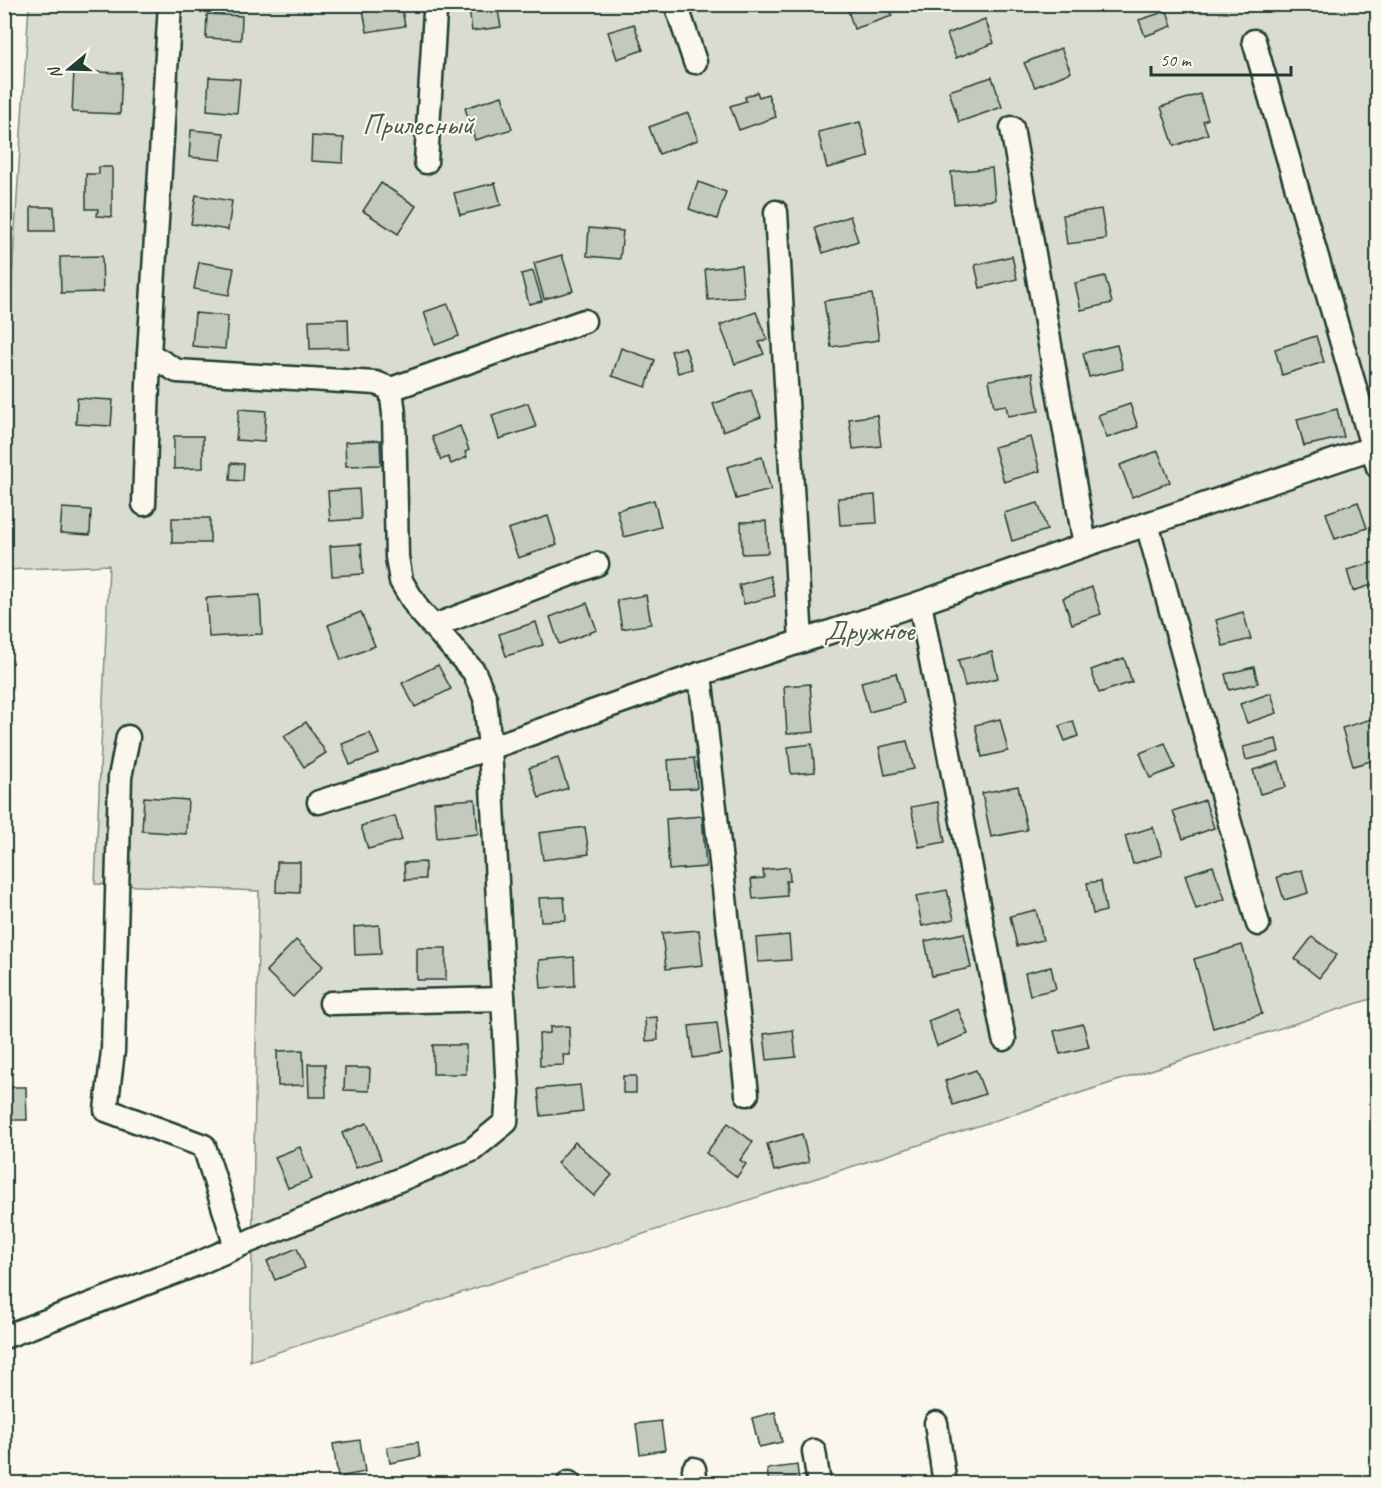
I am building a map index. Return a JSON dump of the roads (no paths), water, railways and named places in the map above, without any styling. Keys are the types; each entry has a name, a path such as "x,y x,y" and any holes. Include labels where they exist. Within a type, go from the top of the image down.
{"street":[{"path":"144,504 149,354 170,4"},
{"path":"426,162 434,4"},
{"path":"676,4 696,62"},
{"path":"319,802 490,748 700,674 920,603 1085,544 1376,454 1254,41"},
{"path":"1012,128 1085,544"},
{"path":"776,212 801,640"},
{"path":"149,354 177,371 376,382 392,389 584,321"},
{"path":"4,1337 197,1264 472,1150 506,1122 508,1092 490,748 485,698 474,672 418,609 401,582 397,558 392,389"},
{"path":"1147,524 1258,924"},
{"path":"434,626 597,564"},
{"path":"920,603 1004,1039"},
{"path":"700,674 747,1094"},
{"path":"128,737 120,777 113,1051 106,1110 204,1146 236,1247"},
{"path":"331,1003 503,999"},
{"path":"936,1423 945,1484"},
{"path":"814,1451 819,1484"}],"park label":[{"name":"Прилесный","path":"418,124"},
{"name":"Дружное","path":"869,630"}]}
